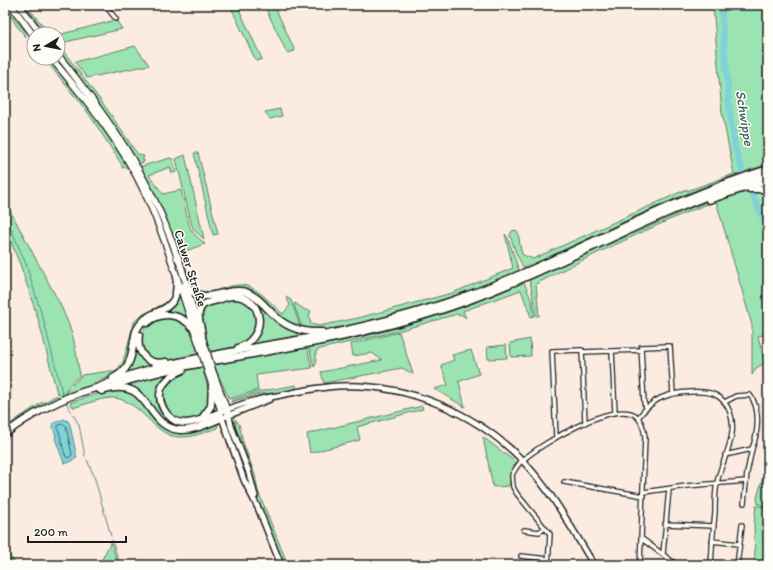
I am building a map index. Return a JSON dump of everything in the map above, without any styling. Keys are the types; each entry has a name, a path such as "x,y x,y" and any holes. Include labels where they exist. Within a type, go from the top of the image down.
{"highway":[{"path":"758,181 768,169"},
{"path":"72,398 125,381 172,369 361,332 446,309 528,277 671,211 738,186 758,181 768,175"},
{"path":"88,390 134,374 183,361 342,331 414,313 485,289 539,266 667,206 738,186 768,180"},
{"path":"758,181 768,189"},
{"path":"177,254 188,287 194,293 206,296 231,291 242,292 258,299 278,319 296,329 314,332 333,330 342,331"},
{"path":"5,435 59,404 116,377 126,368 131,359 136,331 143,321 172,302 177,292 177,277"},
{"path":"202,337 198,314 200,307 228,296 239,297 248,301 256,309 259,318 257,332 247,344 224,354"},
{"path":"183,361 178,360 161,363 150,361 143,355 140,349 138,341 139,335 141,329 150,321 164,315 175,315 182,318 193,328"},
{"path":"219,360 215,363 184,369 177,372 168,379 162,388 160,397 162,406 170,417 183,423 223,413"},
{"path":"202,419 211,406 212,384"},
{"path":"100,390 102,391 118,387 134,391 142,397 166,426 180,430 190,429 223,413"}],"main road":[{"path":"10,5 26,26"},
{"path":"19,5 36,26"},
{"name":"Calwer Straße","path":"66,65 115,132 142,175 162,217 177,254 202,337 202,347"},
{"name":"Calwer Straße","path":"58,66 110,134 137,177 160,227 193,328 202,347 223,413"},
{"name":"Calwer Straße","path":"210,372 212,384 223,413 229,416"}],"street":[{"path":"6,5 15,11"},
{"path":"23,5 25,13"},
{"path":"105,5 116,19"},
{"path":"556,437 552,350 612,351 670,346 673,394"},
{"path":"641,349 644,403 646,407"},
{"path":"582,351 585,423"},
{"path":"612,351 614,413"},
{"path":"223,413 261,398 321,387 372,387 402,392 432,402 461,415 488,432 510,449 522,461 556,504 594,565"},
{"path":"638,418 646,407 653,402 673,394 691,392 710,393 716,395 725,402 732,418 732,432 716,483 711,565"},
{"path":"725,402 736,396 750,395 755,401 757,411 755,442 752,449 746,481 744,503"},
{"path":"229,416 276,396"},
{"name":"Calwer Straße","path":"223,413 244,480 259,510 281,565"},
{"path":"548,565 550,534 517,494 513,487 512,475 522,461 556,437 585,423 614,413 626,413 638,418 643,426 645,437 644,494 640,565"},
{"name":"Calwer Straße","path":"229,416 231,426 249,474 259,510"},
{"path":"725,454 752,449"},
{"path":"564,482 644,494 716,483 746,481"},
{"path":"662,554 669,489"},
{"path":"665,524 714,526"},
{"path":"737,565 742,525"},
{"path":"524,530 539,532 545,528"},
{"path":"642,539 677,565"},
{"path":"712,541 739,544"},
{"path":"521,556 548,559"}],"green space":[{"path":"25,5 43,26 40,26"},
{"path":"230,5 237,5 262,59 256,61"},
{"path":"264,5 274,5 295,51 287,53"},
{"path":"713,5 768,5 768,164 737,174 675,199 524,269 516,253 510,235 512,231 516,230 518,232 523,255 533,259 687,189 687,191 734,174 722,113"},
{"path":"5,6 24,30 26,37 16,25"},
{"path":"116,20 122,29 66,42 66,33"},
{"path":"135,46 149,65 87,78 75,62"},
{"path":"66,55 107,109 136,152 139,155 144,156 142,160 144,160 144,162 138,164 66,60"},
{"path":"50,66 55,66 91,111 128,167 122,168 122,165 89,114"},
{"path":"280,109 282,116 270,119 265,112"},
{"path":"194,153 198,153 218,234 213,235"},
{"path":"185,155 204,239 192,226 176,159"},
{"path":"170,158 173,159 176,172 172,173 170,167 149,175 163,194 181,190 190,228 205,244 180,253 192,285 197,289 208,292 239,285 245,286 257,291 283,314 290,305 286,297 291,300 301,329 289,324 252,293 198,293 192,289 139,167"},
{"path":"768,191 768,334 758,336 765,363 756,368 752,375 752,325 716,201 643,232 536,284 539,316 536,316 529,280 693,207 740,193"},
{"path":"5,201 61,306 74,341 80,375 68,387 65,396 63,397 57,393 39,322 21,267 5,227"},
{"path":"505,234 508,238 519,271 410,310 338,328 303,330 295,308 295,303 305,310 311,311 309,316 311,324 319,326 358,318 452,293 513,268"},
{"path":"524,282 532,302 534,316 531,317 521,290 463,311 466,318 457,314 398,331 320,349 316,351 316,364 314,367 309,347 364,336 419,322 472,304"},
{"path":"179,291 187,318 172,313 164,313 149,320 138,332 147,319 168,307 176,299"},
{"path":"236,293 249,296 294,331 307,335 248,346 261,324 246,297 206,301 197,313 192,299 194,295"},
{"path":"239,298 252,307 257,321 255,334 238,346 210,352 200,313 204,306 226,299"},
{"path":"167,302 169,303 143,319 127,363 117,374 95,382 89,387 67,396 66,393 69,388 82,375 117,370 123,362 134,322 140,316"},
{"path":"169,318 181,322 188,328 191,332 198,354 161,362 154,361 145,354 141,342 143,330 153,322 160,319"},
{"path":"138,332 136,339 137,347 142,357 153,365 123,374 131,362 136,337"},
{"path":"399,332 413,374 402,368 324,383 321,372 382,360 372,353 353,356 351,344"},
{"path":"530,339 531,356 511,357 510,343"},
{"path":"506,345 507,358 488,359 487,347"},
{"path":"307,347 312,368 256,375 258,390 229,399 214,365"},
{"path":"471,350 479,374 458,382 465,407 434,389 448,385 441,365 454,360 452,355"},
{"path":"202,367 209,392 210,403 204,413 201,417 189,421 180,420 172,416 166,410 163,402 163,393 167,383 178,373"},
{"path":"173,371 159,395 173,421 209,419 179,427 167,424 147,401 137,394 120,386"},
{"path":"296,385 296,389 280,393 259,394 231,402 232,400 257,392"},
{"path":"111,390 134,393 165,428 171,431 184,433 218,424 217,428 194,436 179,437 162,431 140,411 124,400 114,398 105,399 76,407 73,407 70,403"},
{"path":"55,396 59,396 61,398 5,430 5,427 41,403"},
{"path":"422,406 423,409 357,427 360,440 310,453 307,434"},
{"path":"235,419 239,424 242,439 255,475 258,491 288,565 284,565 257,498 252,470 236,429"},
{"path":"483,437 518,464 512,474 509,486 493,487"},
{"path":"768,458 768,507 758,504 757,498"},
{"path":"756,506 768,507 768,565 755,565 754,523"},
{"path":"111,542 118,565 99,565"},
{"path":"5,550 17,565 6,565 8,563 5,558"}],"water":[{"path":"64,419 68,421 70,425 77,458 68,463 64,463 55,438 52,424"}],"waterway":[{"name":"Schwippe","path":"721,5 730,114 735,148 742,170 768,230"},
{"path":"5,215 26,264 44,322 63,396"},
{"path":"65,401 79,425 85,456"},
{"path":"87,460 94,476 111,536"},
{"name":"Schwippe","path":"768,508 764,534 768,555"},
{"path":"112,540 120,565"},
{"path":"8,563 12,565"}]}
